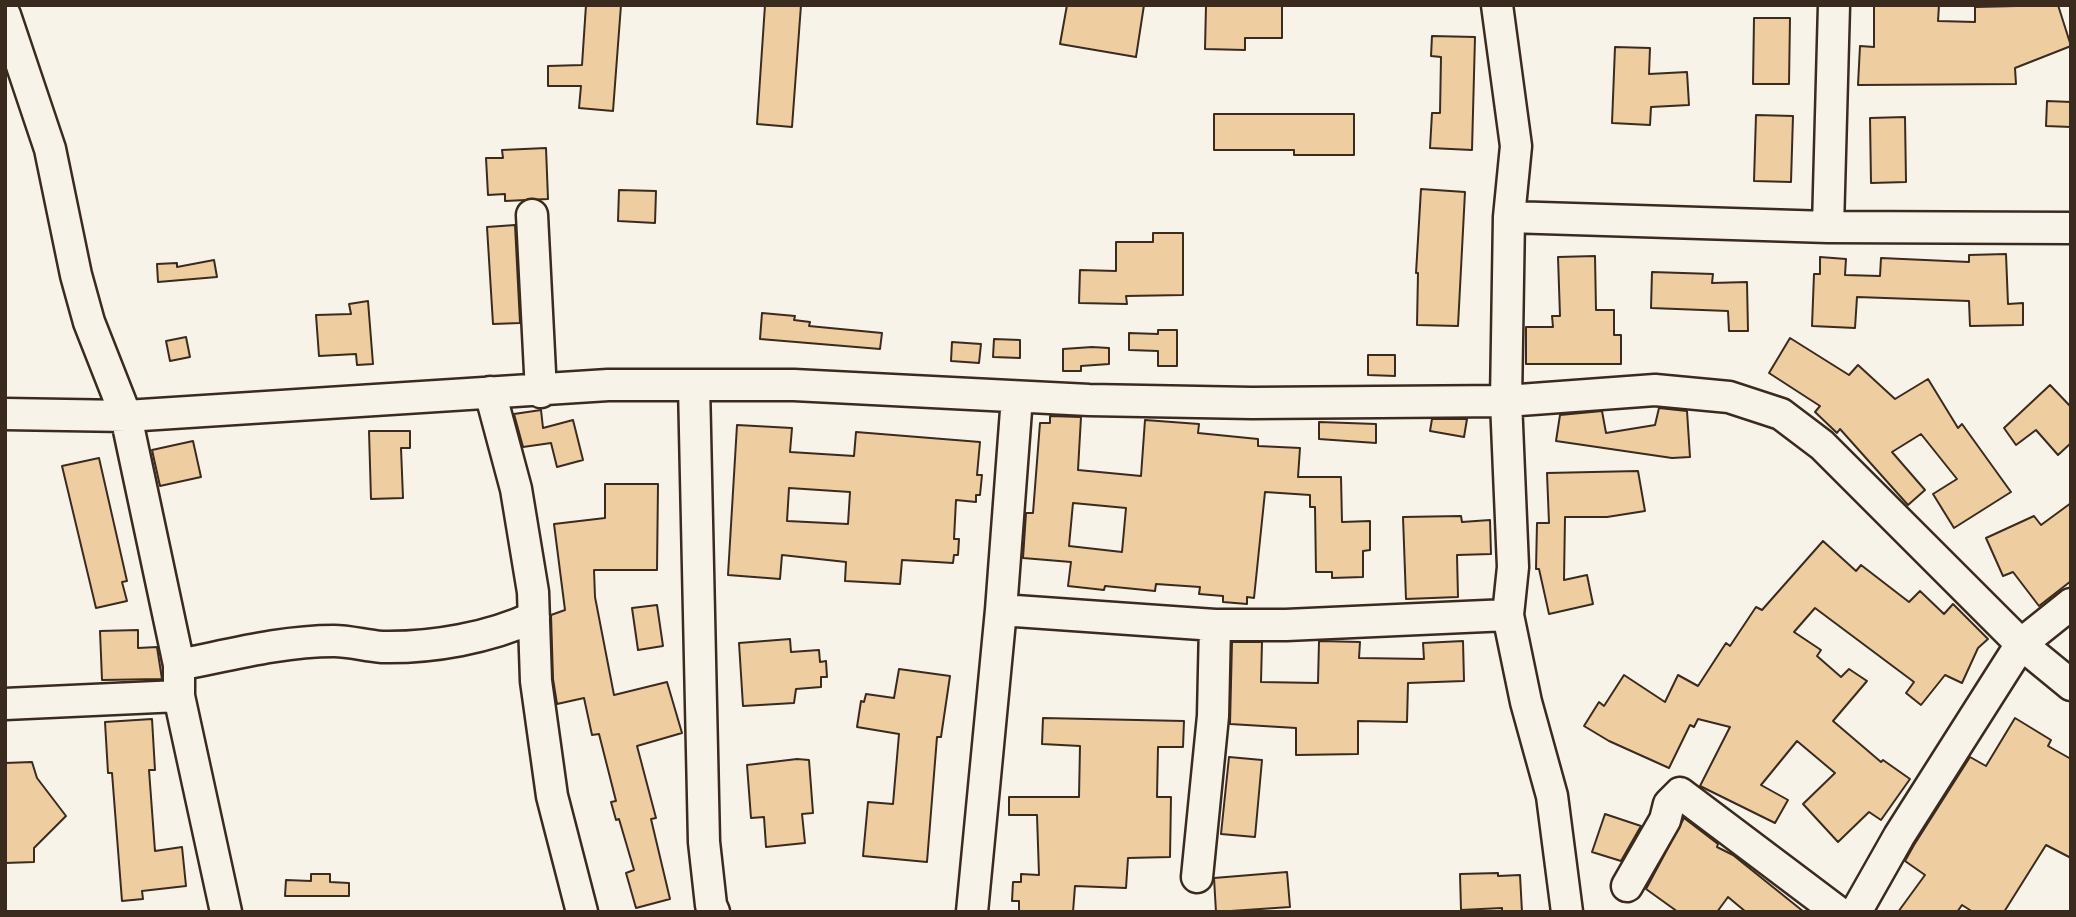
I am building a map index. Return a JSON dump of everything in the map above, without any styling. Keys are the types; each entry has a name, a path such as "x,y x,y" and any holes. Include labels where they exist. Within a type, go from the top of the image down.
{"street":[{"path":"1497,5 1516,146 1510,217 1506,401 1513,566 1508,615 1552,796 1567,912"},
{"path":"1828,227 1834,5"},
{"path":"5,15 50,149 76,275 89,322 126,416 179,665 179,696 226,912"},
{"path":"532,215 541,392"},
{"path":"1510,217 1828,227 2071,228"},
{"path":"5,414 126,416 490,392 541,392 608,385 794,385 1017,397 1252,403 1506,401 1655,390 1729,397 1781,414 1822,445 2021,644 2071,685"},
{"path":"694,385 704,842 711,905 715,912"},
{"path":"490,392 516,489 534,617 536,681 552,796 582,912"},
{"path":"972,912 1001,610 1017,397"},
{"path":"1856,912 1899,836 2021,644 2071,604"},
{"path":"1001,610 1215,625 1286,625 1508,615"},
{"path":"179,665 284,644 335,641 381,647 421,645 510,629 534,617"},
{"path":"1197,877 1213,716 1215,625"},
{"path":"5,704 179,696"},
{"path":"1627,886 1665,820 1669,804 1680,793 1838,912"}],"building":[{"path":"586,5 621,5 613,111 579,108 581,86 548,86 548,66 582,65"},
{"path":"765,5 801,5 792,127 757,124"},
{"path":"1067,5 1144,5 1136,57 1060,44"},
{"path":"1206,5 1282,5 1282,38 1245,38 1245,50 1205,49"},
{"path":"1874,5 1939,5 1938,21 1975,22 1975,7 2058,5 2071,46 2015,68 2016,84 1858,85 1860,46 1874,47"},
{"path":"1754,18 1790,18 1789,84 1753,84"},
{"path":"1432,36 1475,37 1472,150 1430,148 1432,113 1440,113 1441,57 1431,56"},
{"path":"1615,47 1650,48 1649,74 1687,72 1689,105 1651,107 1650,125 1612,123"},
{"path":"2047,101 2071,102 2071,127 2046,126"},
{"path":"1214,114 1354,114 1354,155 1294,155 1294,150 1214,150"},
{"path":"1756,115 1793,116 1791,182 1754,181"},
{"path":"1905,117 1906,182 1871,183 1870,118"},
{"path":"546,148 548,199 505,201 505,194 488,195 486,158 503,158 502,150"},
{"path":"1421,189 1465,192 1458,326 1417,325 1416,273"},
{"path":"619,190 656,191 655,223 618,221"},
{"path":"515,225 520,323 493,324 487,227"},
{"path":"1153,233 1183,233 1183,295 1126,296 1127,304 1079,303 1080,270 1116,271 1116,242 1153,242"},
{"path":"2006,254 2008,304 2023,303 2023,325 1970,326 1969,301 1857,297 1855,328 1812,326 1814,274 1820,274 1820,257 1846,259 1845,275 1880,276 1881,258 1969,262 1969,255"},
{"path":"1595,256 1596,310 1614,310 1614,335 1621,335 1621,364 1526,364 1526,327 1553,327 1552,316 1560,316 1558,257"},
{"path":"214,260 217,277 158,282 157,264 177,263 177,267"},
{"path":"1652,272 1713,274 1712,283 1747,282 1748,331 1729,331 1728,311 1651,308"},
{"path":"368,301 373,364 357,365 356,354 319,356 316,315 351,314 349,304"},
{"path":"762,313 795,316 794,320 810,322 809,326 882,333 880,349 760,339"},
{"path":"1158,330 1177,330 1177,366 1158,366 1158,351 1129,350 1129,333 1158,334"},
{"path":"186,337 190,357 170,361 166,341"},
{"path":"1790,338 1849,375 1858,365 1895,399 1928,379 1958,428 1962,424 2011,492 1954,528 1933,494 1957,479 1921,434 1892,452 1925,490 1908,505 1840,429 1837,433 1815,412 1820,406 1769,373"},
{"path":"994,339 1020,340 1020,358 993,357"},
{"path":"952,342 981,344 979,363 951,361"},
{"path":"1109,348 1109,364 1081,366 1081,371 1063,371 1063,349"},
{"path":"1368,355 1395,355 1395,376 1368,375"},
{"path":"2050,385 2071,407 2071,443 2058,455 2036,430 2016,445 2004,428"},
{"path":"1659,408 1687,411 1690,457 1672,458 1556,441 1560,415 1602,411 1606,433 1655,425"},
{"path":"541,410 543,428 573,420 583,460 557,467 551,443 523,447 514,414"},
{"path":"1050,416 1081,417 1078,470 1141,476 1145,420 1199,424 1198,433 1258,439 1258,446 1300,448 1298,477 1341,477 1342,522 1370,521 1370,550 1363,551 1363,577 1332,578 1332,572 1316,572 1315,507 1310,507 1310,495 1265,492 1254,598 1247,597 1247,604 1223,602 1223,596 1199,594 1200,587 1156,584 1155,591 1105,586 1104,590 1068,586 1071,562 1023,558 1026,513 1033,513 1040,423 1050,423","holes":["1073,503 1126,508 1122,552 1069,546"]},
{"path":"1432,419 1467,419 1464,437 1430,431"},
{"path":"1319,422 1376,424 1376,443 1319,439"},
{"path":"737,425 792,428 790,452 854,456 856,432 980,442 977,475 982,475 980,495 976,495 976,502 956,500 954,539 959,539 958,555 954,555 953,563 902,560 900,584 845,581 846,562 782,555 780,579 728,575","holes":["789,488 850,492 848,524 787,521"]},
{"path":"369,431 410,431 410,448 401,448 403,498 371,499"},
{"path":"193,441 201,477 160,486 152,450"},
{"path":"99,458 127,581 122,582 127,601 96,608 62,466"},
{"path":"1638,471 1645,511 1607,517 1565,517 1564,580 1587,575 1593,604 1549,614 1539,569 1536,569 1537,523 1549,523 1547,473"},
{"path":"605,484 658,484 657,570 594,570 595,597 614,695 667,682 682,733 637,746 656,818 651,819 670,899 636,908 626,873 634,870 619,819 616,820 611,802 616,801 599,734 592,735 584,698 557,704 553,679 551,615 565,610 554,524 605,518"},
{"path":"2071,503 2071,581 2039,606 2013,572 2003,576 1986,538 2034,516 2041,525"},
{"path":"1461,516 1462,522 1490,520 1491,554 1457,555 1458,597 1406,599 1403,517"},
{"path":"1823,541 1856,571 1861,565 1909,602 1920,591 1944,614 1953,604 1988,639 1978,648 1962,683 1945,675 1921,705 1906,693 1914,682 1815,608 1794,632 1821,650 1817,656 1841,677 1849,669 1867,681 1833,721 1881,762 1883,760 1910,779 1881,820 1869,812 1838,842 1803,804 1835,773 1797,741 1761,785 1788,800 1775,823 1700,786 1730,727 1698,719 1694,727 1690,725 1669,768 1609,741 1584,726 1599,702 1604,706 1624,675 1665,702 1678,675 1698,686 1726,643 1730,646 1756,607 1762,610"},
{"path":"657,605 663,646 638,650 632,608"},
{"path":"138,630 138,648 157,647 162,679 102,680 100,631"},
{"path":"790,639 791,652 819,650 820,662 826,661 827,677 821,677 821,687 796,689 794,703 743,706 739,643"},
{"path":"1319,641 1360,642 1359,658 1424,659 1423,643 1463,641 1464,681 1408,683 1407,722 1358,721 1358,754 1296,755 1296,728 1230,724 1232,642 1262,642 1261,682 1318,683"},
{"path":"899,669 950,676 941,737 937,737 927,862 863,856 868,802 893,804 899,734 857,727 861,701 864,702 866,694 894,698"},
{"path":"1043,718 1184,721 1183,747 1158,747 1157,797 1171,797 1170,857 1128,858 1126,888 1075,886 1073,912 1019,912 1019,901 1012,901 1013,882 1021,882 1021,874 1039,875 1037,815 1009,815 1009,797 1079,797 1080,746 1042,744"},
{"path":"2015,718 2051,740 2048,746 2071,759 2071,858 2046,845 2004,912 1973,912 1962,905 1957,912 1898,912 1925,875 1905,861 1914,845 1970,757 1986,766"},
{"path":"152,719 155,770 149,770 155,851 182,847 186,886 142,891 143,899 122,901 112,773 108,773 105,722"},
{"path":"1229,757 1262,760 1255,837 1221,834"},
{"path":"809,760 813,813 802,814 805,843 766,847 764,817 751,818 747,765"},
{"path":"32,762 37,778 66,816 34,848 34,862 5,863 5,763"},
{"path":"1605,814 1641,826 1621,861 1592,852"},
{"path":"1684,818 1718,844 1717,847 1733,855 1804,912 1746,912 1728,897 1717,912 1678,912 1646,889"},
{"path":"1287,872 1290,907 1216,912 1214,878"},
{"path":"1498,873 1498,876 1520,875 1522,912 1502,912 1502,908 1461,910 1460,874"},
{"path":"311,874 330,874 330,882 349,883 349,896 285,896 286,880 311,881"}]}
